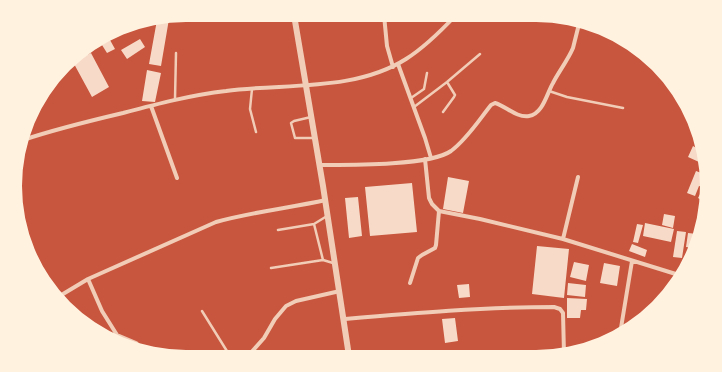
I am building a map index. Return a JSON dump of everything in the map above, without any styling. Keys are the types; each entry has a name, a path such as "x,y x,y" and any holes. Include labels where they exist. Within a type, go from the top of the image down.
{"street":[{"path":"295,22 326,200 348,350"},
{"path":"385,22 387,46 393,67"},
{"path":"30,138 175,100 226,91 327,84 361,78 398,64 424,47 450,22"},
{"path":"320,165 367,164 425,159 443,155 462,141 491,105 495,103 500,104 521,116 536,114 545,101 552,84 573,47 578,28"},
{"path":"398,64 431,158"},
{"path":"151,106 177,178"},
{"path":"425,159 429,198 432,204 439,211 480,219 563,239 674,274"},
{"path":"563,239 578,177"},
{"path":"63,294 88,279 216,222 326,200"},
{"path":"410,283 418,258 435,248 439,211"},
{"path":"621,326 632,261"},
{"path":"88,279 102,311 117,335 127,339"},
{"path":"253,350 264,338 275,319 286,306 296,301 340,291"},
{"path":"344,319 502,307 554,307 560,309 563,313 564,348"}],"lane":[{"path":"175,100 176,53"},
{"path":"414,107 480,54"},
{"path":"411,98 424,89 427,72"},
{"path":"443,112 455,95 447,82"},
{"path":"252,89 250,109 256,132"},
{"path":"549,91 567,97 624,108"},
{"path":"311,117 294,120 291,123 295,138 315,138"},
{"path":"278,230 314,224 328,215"},
{"path":"314,224 323,260"},
{"path":"271,268 323,260 336,263"},
{"path":"202,311 226,350"}],"building":[{"path":"168,23 161,66 149,64 156,25"},
{"path":"140,39 145,47 127,59 121,50"},
{"path":"110,41 115,49 107,53 102,45"},
{"path":"91,53 109,87 92,97 75,66"},
{"path":"147,70 161,73 155,102 142,101"},
{"path":"693,146 695,147 698,162 688,157"},
{"path":"696,171 700,172 700,186 695,196 687,193"},
{"path":"448,177 469,181 463,213 443,209"},
{"path":"412,183 417,232 370,236 365,187"},
{"path":"358,197 362,236 349,238 345,198"},
{"path":"664,214 675,216 673,228 662,225"},
{"path":"645,223 674,229 671,242 643,236"},
{"path":"637,224 643,225 638,243 633,242"},
{"path":"677,231 686,232 682,258 673,257"},
{"path":"688,233 692,234 688,247 686,247"},
{"path":"632,244 647,250 645,257 629,251"},
{"path":"537,246 569,249 564,298 532,294"},
{"path":"574,262 589,265 586,281 570,277"},
{"path":"604,263 620,266 617,286 600,283"},
{"path":"568,283 586,285 585,297 567,295"},
{"path":"469,284 470,297 459,298 457,285"},
{"path":"567,298 587,299 586,310 581,310 580,318 567,318"},
{"path":"455,318 458,341 445,343 442,319"}]}
